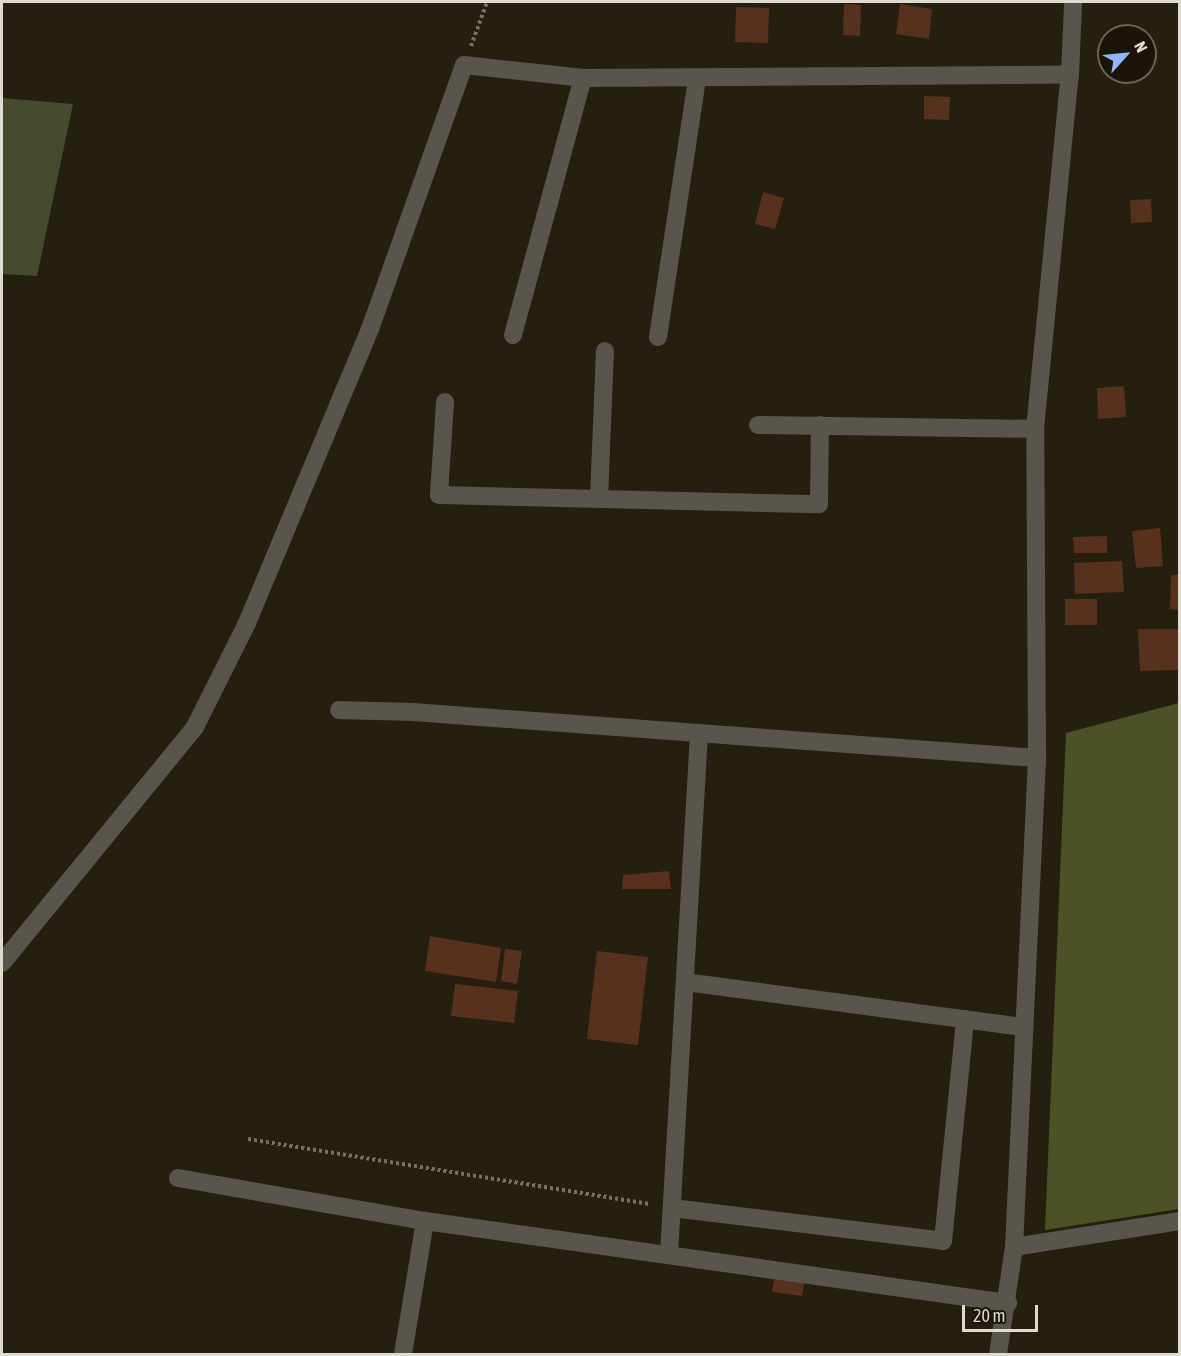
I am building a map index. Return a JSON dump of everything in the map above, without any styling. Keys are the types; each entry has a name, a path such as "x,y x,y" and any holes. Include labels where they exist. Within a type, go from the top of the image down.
{"street":[{"path":"998,1354 1008,1303 1014,1247 1037,758 1035,429 1070,75 1073,2"},
{"path":"2,963 195,727 247,623 370,329 464,65 583,78 1070,75"},
{"path":"513,335 583,78"},
{"path":"658,338 697,79"},
{"path":"599,499 605,351"},
{"path":"445,402 439,495 819,504 820,425"},
{"path":"758,425 1035,429"},
{"path":"339,710 413,712 1037,758"},
{"path":"669,1254 699,733"},
{"path":"685,982 1023,1027"},
{"path":"672,1208 944,1241 965,1018"},
{"path":"178,1178 425,1221 1008,1303"},
{"path":"403,1354 425,1221"},
{"path":"1014,1247 1179,1221"}],"path":[{"path":"464,65 487,2"},
{"path":"248,1139 672,1208"}],"green space":[{"path":"2,98 73,104 37,276 2,274"},
{"path":"1179,703 1179,1209 1045,1230 1066,733"}],"building":[{"path":"844,4 861,5 860,36 843,35"},
{"path":"900,4 932,9 929,39 896,34"},
{"path":"736,7 769,8 768,43 735,42"},
{"path":"924,96 950,97 949,120 924,119"},
{"path":"763,192 784,198 775,229 755,224"},
{"path":"1151,199 1152,222 1131,223 1130,200"},
{"path":"1124,386 1126,417 1098,419 1097,388"},
{"path":"1160,528 1163,566 1136,568 1132,531"},
{"path":"1107,536 1107,553 1074,553 1073,537"},
{"path":"1122,561 1124,592 1075,594 1074,563"},
{"path":"1171,575 1180,575 1180,610 1170,609"},
{"path":"1065,599 1097,599 1097,625 1065,625"},
{"path":"1138,629 1180,629 1180,670 1140,671"},
{"path":"669,871 671,889 622,889 623,875"},
{"path":"430,936 501,948 496,982 425,971"},
{"path":"505,949 522,951 517,984 501,981"},
{"path":"597,951 648,957 638,1045 587,1039"},
{"path":"455,984 518,991 514,1023 451,1016"},
{"path":"775,1274 805,1279 802,1296 772,1292"}]}
